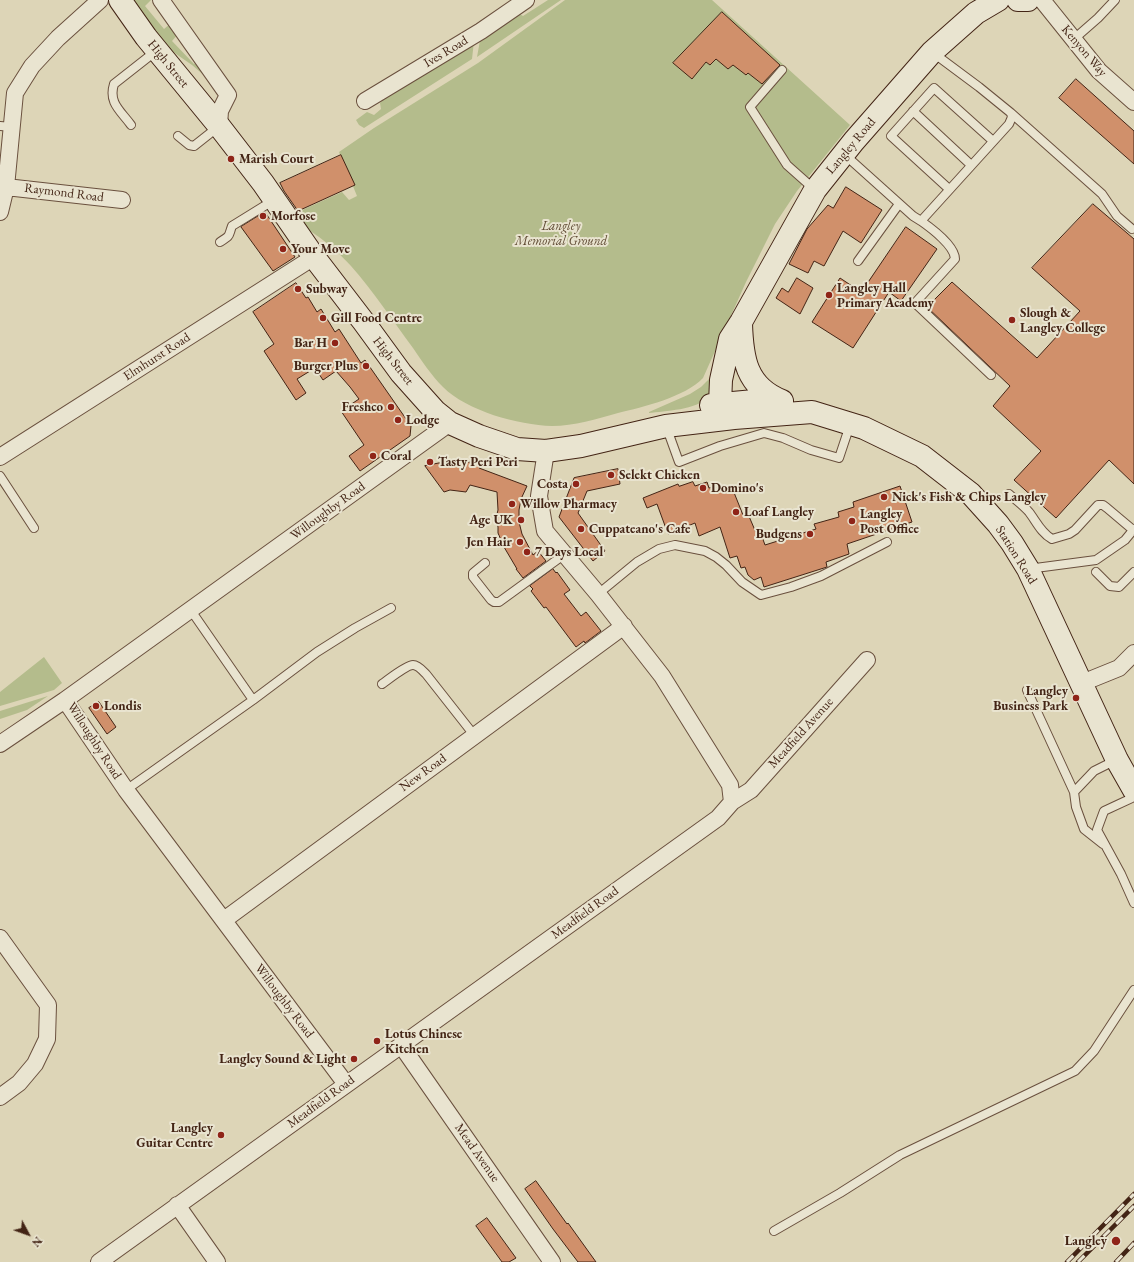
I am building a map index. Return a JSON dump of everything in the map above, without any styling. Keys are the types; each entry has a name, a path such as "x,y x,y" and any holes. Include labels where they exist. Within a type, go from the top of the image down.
{"main road":[{"name":"High Street","path":"120,0 174,72 220,119 314,257 401,373 435,411 450,423 479,436 517,448 546,451 581,446 666,426 730,408"},
{"name":"Langley Road","path":"730,408 736,341 741,322 814,190 932,52 976,13 998,0"},
{"path":"1018,0 1028,0"},
{"path":"741,322 744,360 754,381 776,399 812,412"},
{"path":"730,408 776,399"},
{"name":"High Street","path":"581,446 646,419 730,408"},
{"name":"Station Road","path":"730,408 812,412 864,428 922,456 971,494 998,524 1028,569 1118,760 1134,790"}],"street":[{"name":"Raymond Road","path":"0,212 6,186 6,127 15,93 32,66 58,38 100,0"},
{"path":"161,0 228,95 220,119"},
{"name":"Ives Road","path":"372,100 481,31 505,6 526,0"},
{"name":"Kenyon Way","path":"1042,0 1099,71 1133,98"},
{"name":"Raymond Road","path":"6,186 122,200"},
{"name":"Elmhurst Road","path":"0,457 314,257"},
{"name":"Willoughby Road","path":"346,1084 126,790 65,700 450,423"},
{"path":"546,451 539,496 545,531 624,626 662,676 730,785 732,802"},
{"name":"New Road","path":"224,920 624,626"},
{"path":"1082,683 1119,668 1134,654"},
{"name":"Meadfield Avenue","path":"732,802 751,790 867,660"},
{"path":"0,744 65,700"},
{"name":"Meadfield Road","path":"99,1262 718,818 732,802"},
{"path":"0,938 48,1004 48,1039 35,1064 19,1083 0,1097"},
{"name":"Mead Avenue","path":"401,1045 549,1261"},
{"path":"177,1205 217,1262"}],"lane":[{"path":"1074,39 1098,18 1114,0"},
{"path":"131,125 114,103 112,97 114,84 157,50"},
{"path":"932,52 1011,113 1102,194 1117,216 1132,230"},
{"path":"782,70 750,107 787,165 814,190"},
{"path":"949,189 891,136 934,88 993,141"},
{"path":"913,111 971,165"},
{"path":"921,221 1009,124 1012,117 1011,113"},
{"path":"178,136 189,145 194,146 220,119"},
{"path":"844,154 954,251 955,259 915,303 991,375"},
{"path":"220,242 229,237 232,226 275,200"},
{"path":"858,261 899,204"},
{"path":"666,426 678,462 720,446 764,433 783,438 810,450 839,458 850,424"},
{"path":"0,476 34,528"},
{"path":"1009,494 1027,509 1046,536 1052,539 1069,534 1075,530 1098,506 1107,508 1134,530 1125,540 1096,560 1028,569"},
{"path":"598,594 636,562 659,549 675,546 705,551 716,557 742,582 761,595 791,587 821,576 887,542"},
{"path":"485,563 473,573 472,577 491,600 494,602 499,602 564,554"},
{"path":"1096,572 1110,586 1119,587 1134,572"},
{"path":"126,790 253,700 317,652 355,628 391,608"},
{"path":"190,609 253,700"},
{"path":"382,684 408,666 413,665 418,667 426,674 474,735"},
{"path":"1027,690 1074,792 1076,807 1084,829 1106,847"},
{"path":"1074,792 1094,771 1118,760"},
{"path":"1134,797 1104,811 1097,830 1134,903"},
{"path":"774,1231 840,1193 900,1155 1075,1070 1094,1051 1134,990"}],"green space":[{"path":"129,0 151,0 145,6 164,29 171,23 179,33 172,41 194,64 201,60 206,77 192,65 163,45"},
{"path":"548,0 561,0 477,57 481,35 518,13 523,16"},
{"name":"Langley Memorial Ground","path":"565,0 712,0 850,125 797,191 775,224 746,282 703,378 686,391 651,404 585,422 552,426 509,420 479,410 453,396 431,373 375,296 351,266 332,247 301,225 291,215 342,192 349,200 357,196 339,152 374,128 478,63"},
{"path":"474,41 472,59 364,128 359,125 356,120 367,112 374,115 381,109 380,103 383,99"},
{"path":"712,376 714,383 703,401 696,405 680,409 649,413 690,394 701,387"},
{"path":"44,657 62,683 54,690 0,706 0,692"},
{"path":"48,696 27,710 0,719 0,711"}],"building":[{"path":"722,12 780,65 762,84 748,73 746,75 733,65 728,69 716,59 710,65 706,62 692,79 673,63"},
{"path":"1076,79 1134,131 1134,164 1059,98"},
{"path":"341,155 355,185 298,211 280,183"},
{"path":"846,187 882,210 861,243 843,231 824,266 814,261 808,273 789,264 807,229 828,205 833,208"},
{"path":"1093,204 1134,239 1134,484 1109,460 1056,518 1014,480 1041,451 993,406 1010,386 927,307 952,282 1037,358 1080,311 1032,268"},
{"path":"265,212 295,257 273,271 241,227"},
{"path":"906,227 937,249 901,301 889,292 853,348 812,322 840,278 861,292"},
{"path":"797,278 813,288 800,314 776,298 782,288 788,292"},
{"path":"296,283 306,298 308,297 317,312 321,309 335,332 339,329 361,363 365,360 411,426 410,436 360,471 349,456 364,445 341,411 359,399 350,387 336,371 323,380 315,368 297,379 306,393 296,400 264,351 274,344 253,312"},
{"path":"455,460 482,464 479,468 527,486 521,499 519,510 519,522 522,534 533,555 538,551 546,561 523,578 516,569 498,533 496,518 498,510 497,492 470,485 466,492 450,490 444,492 425,466"},
{"path":"618,469 620,484 587,491 578,513 605,551 593,561 559,517 574,478"},
{"path":"693,482 695,486 707,482 709,488 720,486 723,492 733,490 743,515 748,514 757,535 761,534 765,545 816,529 814,524 839,517 838,512 854,507 853,502 900,486 912,522 847,544 849,554 826,562 827,567 764,587 761,577 754,580 748,575 745,567 741,568 737,556 730,558 720,527 699,536 695,523 668,534 657,504 647,508 643,498 678,484 679,486"},
{"path":"553,569 556,573 557,572 570,590 564,594 581,616 586,612 601,631 585,643 584,641 576,647 546,607 544,608 531,591 533,589 530,586"},
{"path":"99,702 116,727 107,734 89,708"},
{"path":"536,1181 596,1262 578,1262 553,1229 525,1189"},
{"path":"487,1218 516,1258 509,1262 502,1262 476,1226"}],"railway":[{"path":"1067,1262 1134,1194"},
{"path":"1078,1262 1134,1206"},
{"path":"1116,1262 1134,1243"}],"place":[{"name":"Marish Court","path":"231,159"},
{"name":"Morfose","path":"263,216"},
{"name":"Your Move","path":"283,249"},
{"name":"Subway","path":"298,289"},
{"name":"Langley Hall Primary Academy","path":"829,295"},
{"name":"Gill Food Centre","path":"323,318"},
{"name":"Slough & Langley College","path":"1012,320"},
{"name":"Bar H","path":"335,343"},
{"name":"Burger Plus","path":"366,366"},
{"name":"Freshco","path":"391,407"},
{"name":"Lodge","path":"398,420"},
{"name":"Coral","path":"373,456"},
{"name":"Tasty Peri Peri","path":"430,462"},
{"name":"Selekt Chicken","path":"611,475"},
{"name":"Costa","path":"576,484"},
{"name":"Domino's","path":"703,488"},
{"name":"Nick's Fish & Chips Langley","path":"884,497"},
{"name":"Willow Pharmacy","path":"512,504"},
{"name":"Loaf Langley","path":"736,512"},
{"name":"Age UK","path":"521,520"},
{"name":"Langley Post Office","path":"852,521"},
{"name":"Cuppateano's Cafe","path":"581,529"},
{"name":"Budgens","path":"810,534"},
{"name":"Jen Hair","path":"520,542"},
{"name":"7 Days Local","path":"527,552"},
{"name":"Langley Business Park","path":"1076,698"},
{"name":"Londis","path":"96,706"},
{"name":"Lotus Chinese Kitchen","path":"377,1041"},
{"name":"Langley Sound & Light","path":"354,1059"},
{"name":"Langley Guitar Centre","path":"221,1135"},
{"name":"Langley","path":"1116,1241"}]}
